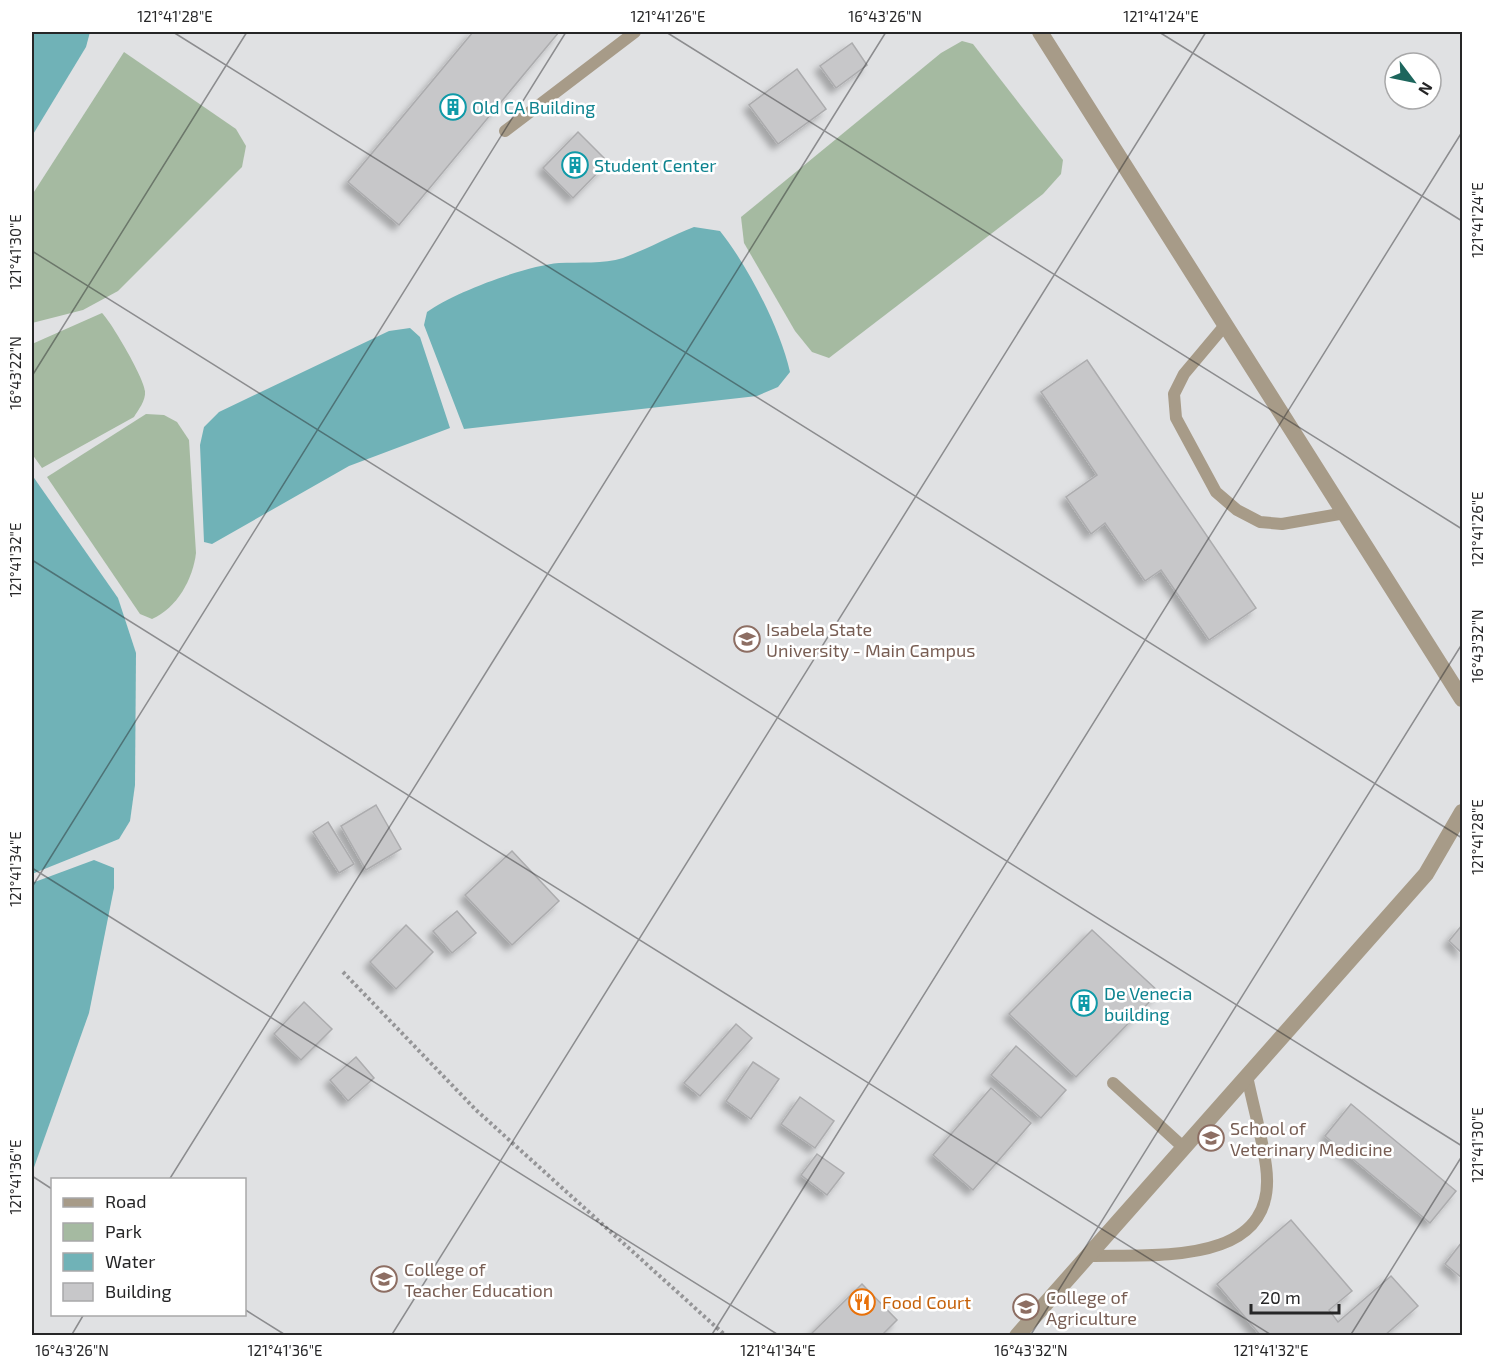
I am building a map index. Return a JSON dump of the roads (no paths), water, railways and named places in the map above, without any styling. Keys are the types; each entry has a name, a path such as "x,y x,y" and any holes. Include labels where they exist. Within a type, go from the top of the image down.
{"street":[{"path":"1040,32 1462,699"},
{"path":"1017,1335 1426,874 1461,818"}],"lane":[{"path":"506,131 635,32"},
{"path":"1226,324 1184,374 1174,394 1176,418 1216,492 1237,510 1260,522 1282,524 1345,513"},
{"path":"1089,1256 1193,1252 1220,1246 1242,1235 1259,1214 1266,1193 1267,1167 1247,1076"},
{"path":"1113,1083 1183,1147"}],"water":[{"path":"32,32 90,32 86,47 32,136"},
{"path":"694,227 720,231 731,245 762,298 779,336 790,372 778,387 757,396 464,429 424,325 427,312 472,288 528,269 559,263 599,262 623,258"},
{"path":"410,328 420,337 450,428 349,466 212,544 204,542 200,445 204,427 219,412 389,331"},
{"path":"32,475 118,598 136,653 135,785 130,821 119,839 32,874"},
{"path":"94,860 114,868 114,888 89,1013 32,1173 32,883"}],"place":[{"name":"Old CA Building","path":"453,107"},
{"name":"Student Center","path":"575,165"},
{"name":"Isabela State University - Main Campus","path":"747,639"},
{"name":"De Venecia building","path":"1084,1003"},
{"name":"School of Veterinary Medicine","path":"1211,1138"},
{"name":"College of Teacher Education","path":"384,1279"},
{"name":"Food Court","path":"862,1302"},
{"name":"College of Agriculture","path":"1026,1307"}]}
